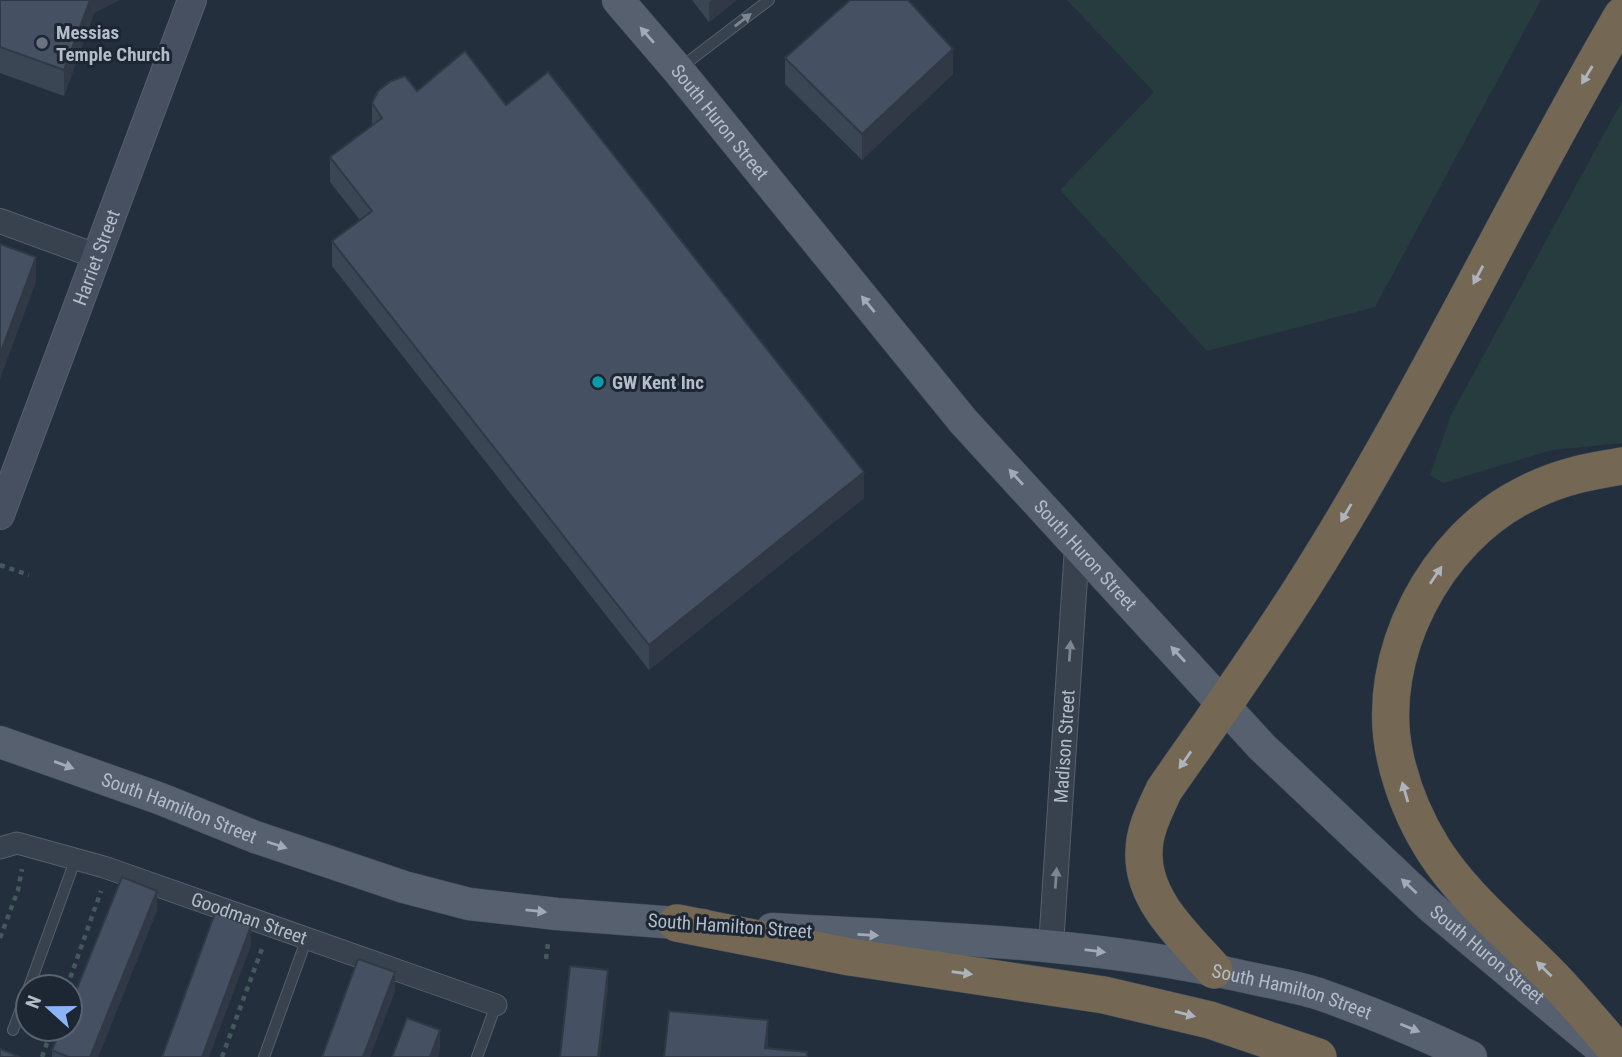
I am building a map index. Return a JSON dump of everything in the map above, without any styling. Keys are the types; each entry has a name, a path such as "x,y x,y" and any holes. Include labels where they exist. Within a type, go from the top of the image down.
{"highway":[{"path":"1214,970 1159,905 1149,884 1144,852 1150,821 1164,790 1307,580 1381,454 1569,107 1622,16"},
{"path":"1622,466 1570,475 1524,494 1484,521 1452,551 1423,595 1399,650 1391,703 1394,754 1409,803 1434,850 1476,904 1552,977 1622,1056"},
{"path":"677,923 850,957 1104,995 1210,1020 1318,1057"}],"main road":[{"name":"Harriet Street","path":"0,515 192,0"},
{"name":"South Huron Street","path":"625,3 963,421 1262,747 1431,906 1610,1057"},
{"name":"South Hamilton Street","path":"0,742 161,799 255,837 404,887 469,904 677,923 1051,946 1127,954 1316,993 1413,1028 1471,1057"}],"street":[{"path":"0,220 96,256"},
{"name":"Madison Street","path":"1051,946 1077,547"},
{"name":"Goodman Street","path":"0,848 17,843 76,859 496,1006"}],"lane":[{"path":"678,70 769,0"},
{"path":"35,973 76,859"},
{"path":"264,1057 307,938"},
{"path":"477,1057 496,1006"}],"path":[{"path":"0,565 29,575"},
{"path":"0,938 18,890 22,867 12,866"},
{"path":"72,973 104,885"},
{"path":"222,1057 264,943"},
{"path":"547,959 548,943"}],"green space":[{"path":"1067,0 1541,0 1375,307 1207,351 1060,190 1154,92"},
{"path":"1622,101 1622,443 1552,450 1443,483 1430,475 1451,415"}],"building":[{"name":"Messias Temple Church","path":"0,0 90,0 64,70 0,47"},
{"path":"850,0 908,0 953,49 862,134 785,58"},
{"name":"GW Kent Inc","path":"465,51 506,105 548,72 864,472 649,645 332,241 372,211 330,157 382,118 372,103 378,91 391,81 405,76 417,91"},
{"path":"0,244 36,257 0,354"},
{"path":"122,877 157,891 90,1057 68,1057 52,1050 55,1043 84,1043 83,973"},
{"path":"215,913 251,926 202,1057 162,1057"},
{"path":"358,959 395,972 363,1057 322,1057"},
{"path":"570,966 608,970 598,1057 560,1057"},
{"path":"669,1011 768,1020 765,1048 807,1052 807,1057 664,1057"},
{"path":"407,1018 440,1030 430,1057 392,1057"},
{"path":"0,1049 20,1057 0,1057"}],"place":[{"name":"Messias Temple Church","path":"42,43"},
{"name":"GW Kent Inc","path":"598,382"}]}
